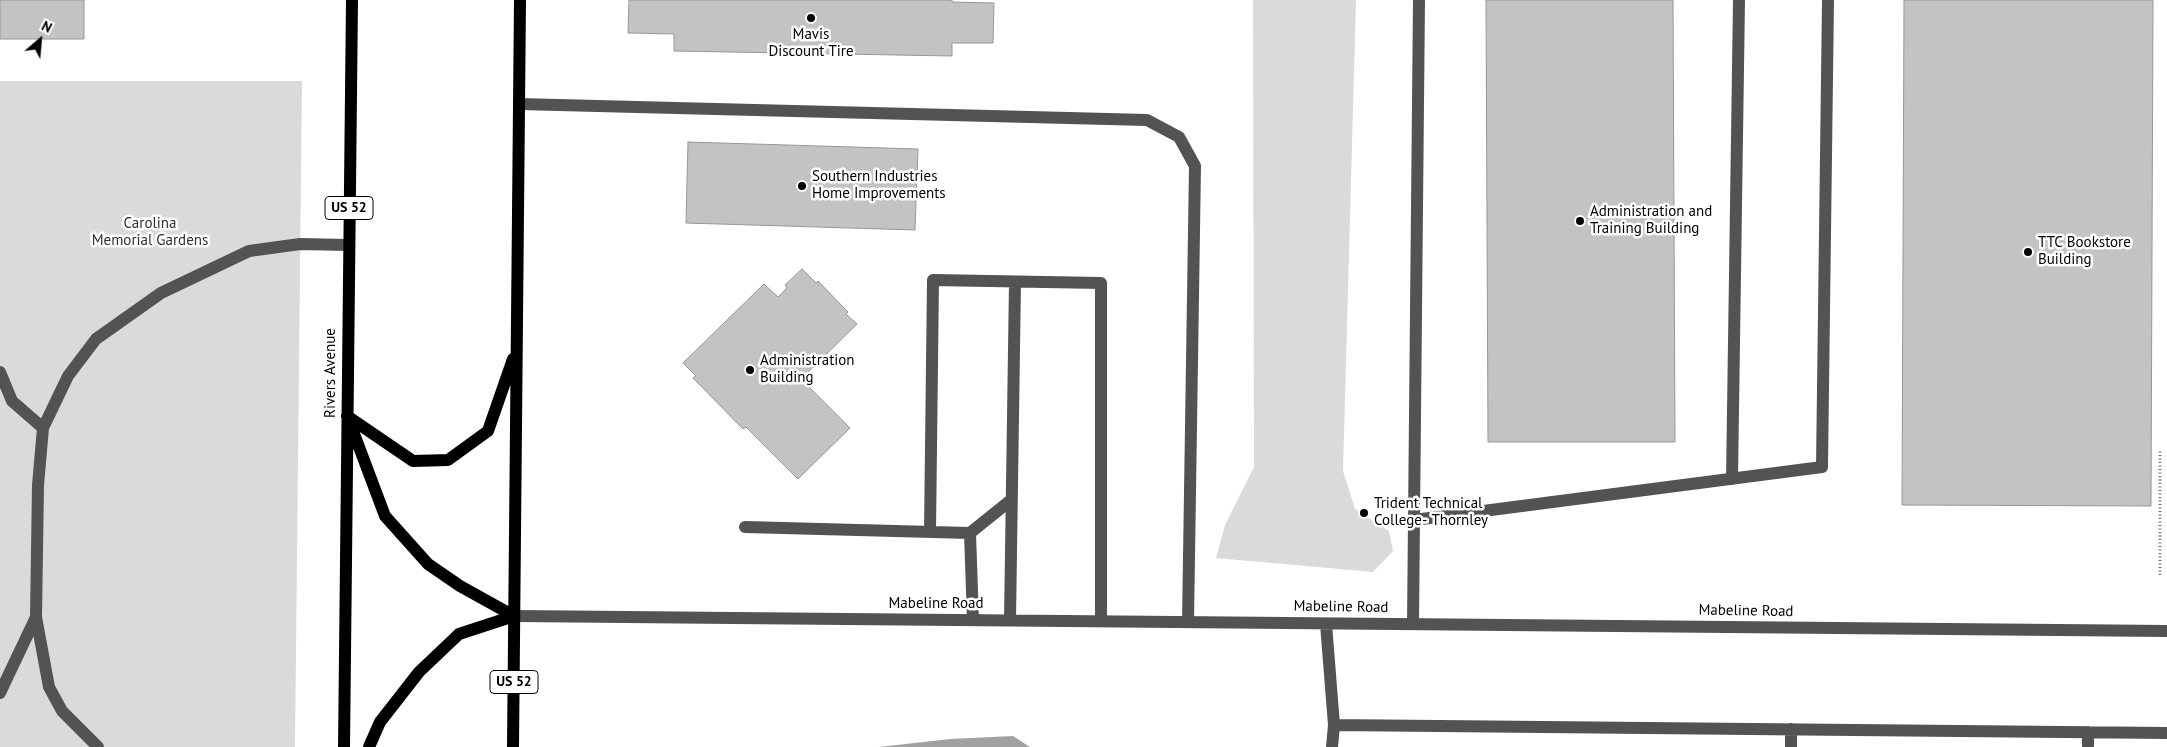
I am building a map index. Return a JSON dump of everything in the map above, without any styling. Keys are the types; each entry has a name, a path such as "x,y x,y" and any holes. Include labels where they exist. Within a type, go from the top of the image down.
{"main road":[{"name":"Rivers Avenue","path":"344,747 352,0"},
{"name":"US 52","path":"513,747 520,0"},
{"path":"347,416 413,461 448,460 488,431 517,349"},
{"path":"347,416 385,516 428,564 460,586 514,616"},
{"path":"369,747 380,722 391,708 420,672 458,634 514,616"}],"street":[{"path":"1413,624 1419,0"},
{"path":"1732,479 1739,0"},
{"path":"1414,520 1822,467 1828,0"},
{"path":"520,104 1147,120 1179,136 1195,166 1188,622"},
{"path":"98,747 62,711 49,687 36,617 38,494 43,428 68,376 96,339 161,293 249,251 300,244 348,245"},
{"path":"930,532 933,280 1101,283 1101,621"},
{"path":"1010,620 1015,282"},
{"path":"0,372 12,401 43,428"},
{"path":"745,527 970,533 1011,500"},
{"path":"970,533 972,620"},
{"name":"Mabeline Road","path":"514,616 2167,631"},
{"path":"0,693 36,617"},
{"path":"1326,624 1334,725 1332,747"},
{"path":"1334,725 2167,733"},
{"path":"1791,729 1791,747"},
{"path":"2088,732 2088,747"}],"path":[{"path":"2160,451 2160,575"}],"green space":[{"path":"1253,0 1356,0 1343,471 1355,509 1389,531 1393,551 1373,572 1216,558 1225,525 1254,467"},
{"name":"Carolina Memorial Gardens","path":"0,81 302,81 295,747 0,747"}],"shaded area":[{"path":"1013,736 1030,747 879,747 950,739"}],"building":[{"path":"0,0 84,0 84,39 0,39"},
{"name":"Mavis Discount Tire","path":"629,0 952,0 952,2 994,3 993,43 952,43 952,56 674,51 674,34 628,33"},
{"name":"Administration and Training Building","path":"1486,0 1673,0 1675,442 1488,442"},
{"name":"TTC Bookstore Building","path":"1904,0 2153,0 2151,506 1902,505"},
{"name":"Southern Industries Home Improvements","path":"688,142 918,149 915,230 686,223"},
{"name":"Administration Building","path":"802,269 816,283 818,281 857,324 801,379 850,428 798,479 746,427 743,429 693,378 696,376 683,363 764,284 778,297 787,288 785,285"}],"place":[{"name":"Mavis Discount Tire","path":"811,18"},
{"name":"Southern Industries Home Improvements","path":"802,186"},
{"name":"Administration and Training Building","path":"1580,221"},
{"name":"TTC Bookstore Building","path":"2028,252"},
{"name":"Administration Building","path":"750,370"},
{"name":"Trident Technical College- Thornley","path":"1364,513"}]}
